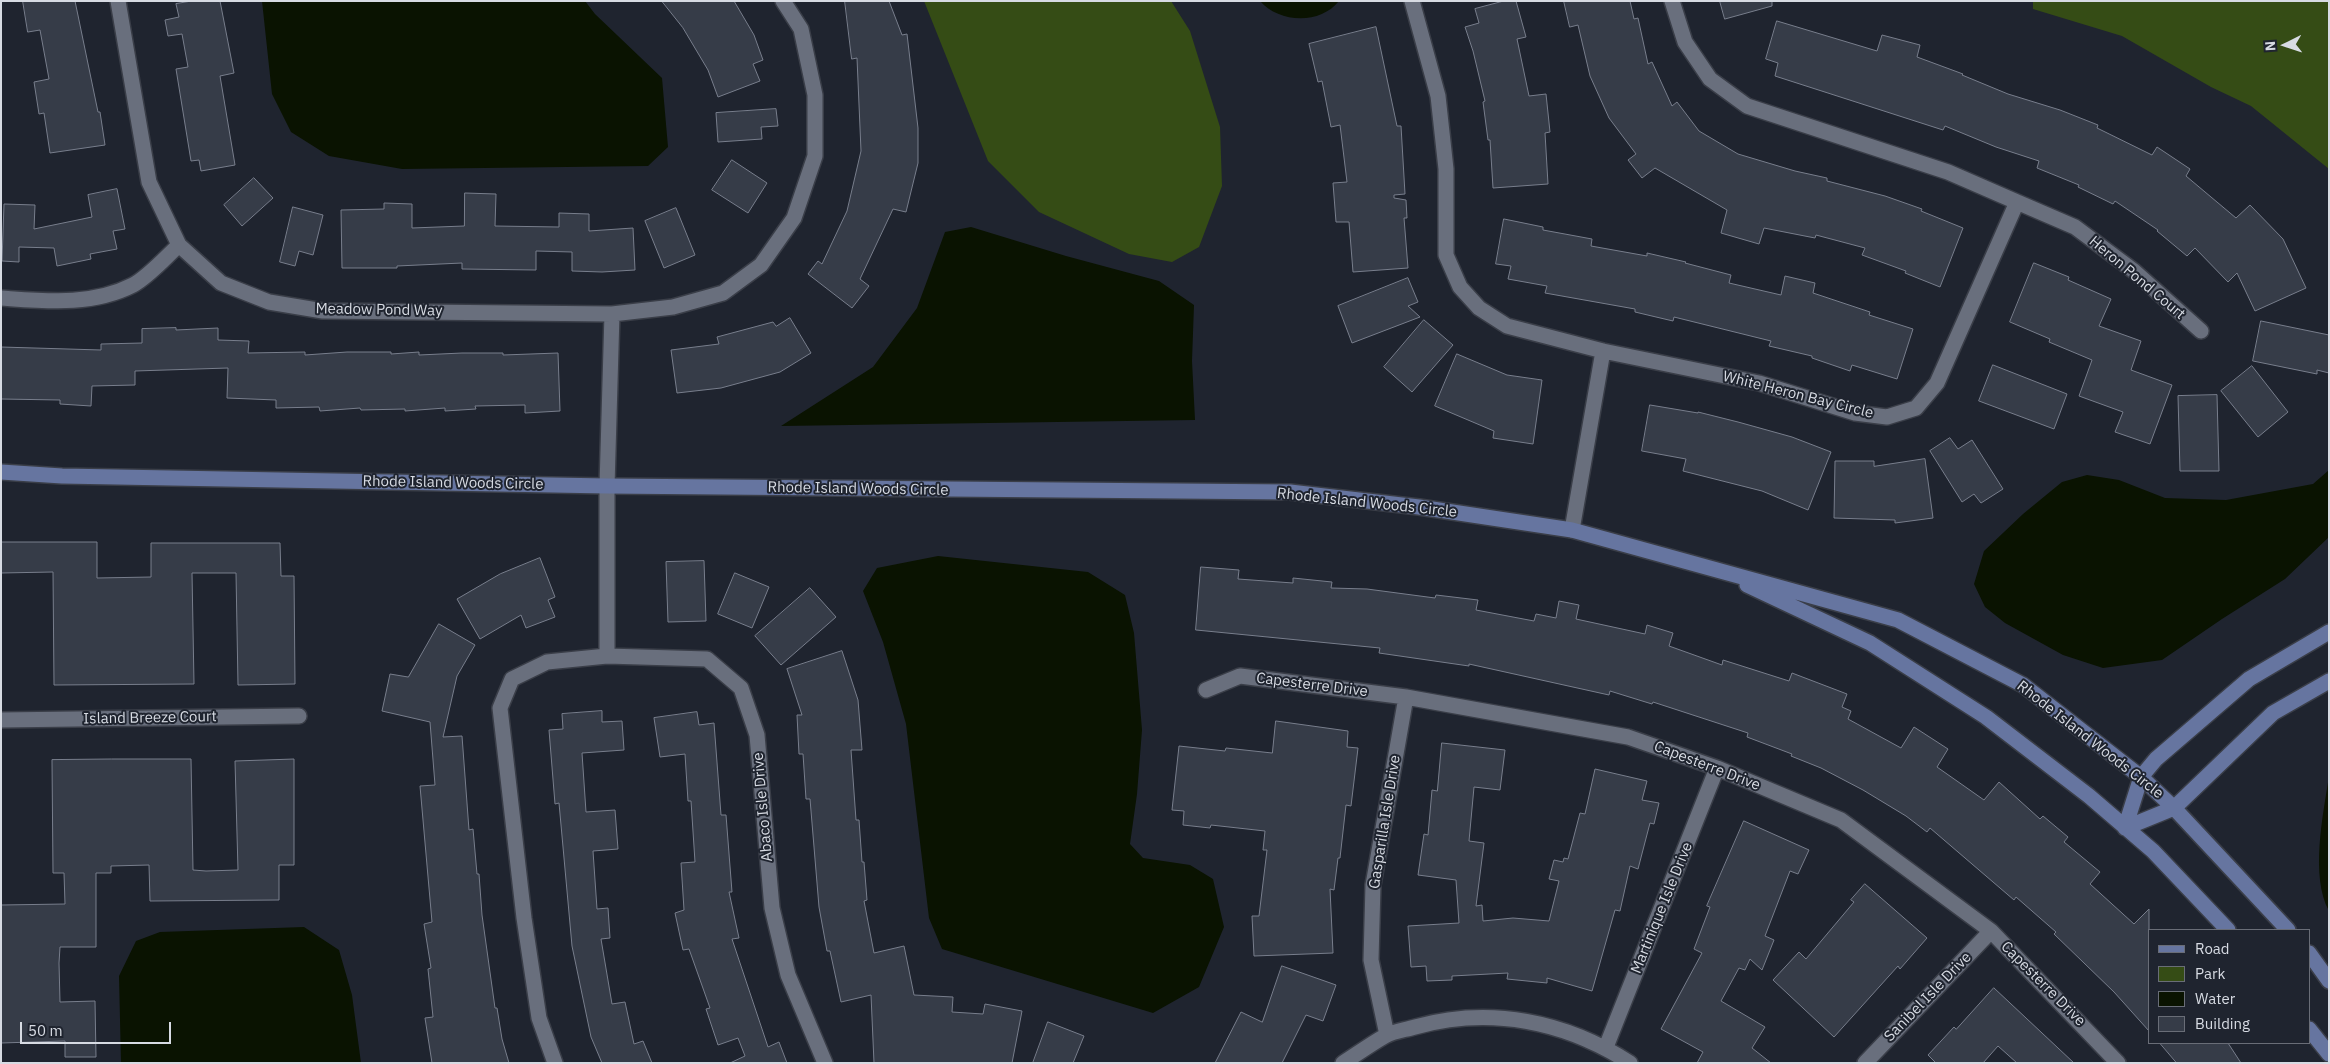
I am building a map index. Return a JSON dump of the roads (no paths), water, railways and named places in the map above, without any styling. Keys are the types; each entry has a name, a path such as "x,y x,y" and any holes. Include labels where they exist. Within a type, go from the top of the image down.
{"street":[{"name":"Meadow Pond Way","path":"118,1 149,182 179,245 221,283 269,302 323,311 612,314 673,307 723,293 761,265 794,218 815,156 815,95 801,29 783,1"},
{"name":"White Heron Bay Circle","path":"1412,1 1438,96 1446,169 1446,255 1460,288 1479,308 1507,326 1604,351 1760,383 1855,413 1887,417 1916,408 1937,383 2017,202"},
{"path":"1672,1 1685,42 1710,79 1746,106 1948,172 2017,202"},
{"name":"Heron Pond Court","path":"2017,202 2075,227 2134,271 2201,331"},
{"path":"1,298 56,301 99,298 134,284 179,245"},
{"path":"607,656 607,486 612,314"},
{"path":"1572,530 1604,351"},
{"name":"Rhode Island Woods Circle","path":"1,472 72,476 607,486 1290,492 1419,507 1572,530 1898,620 2023,685 2141,777 2174,808 2287,929"},
{"name":"Rhode Island Woods Circle","path":"1707,567 1870,643 1986,717 2089,796 2154,851 2227,929"},
{"path":"2125,828 2141,777 2156,759 2249,679 2329,632"},
{"name":"Abaco Isle Drive","path":"555,1063 539,1018 524,918 500,708 512,679 547,662 607,656 707,659 741,688 757,735 774,918 788,975 825,1063"},
{"name":"Capesterre Drive","path":"1206,690 1240,676 1406,697 1628,737 1717,768 1841,820 1990,931 2118,1063"},
{"path":"2125,828 2174,808 2273,713 2329,681"},
{"name":"Gasparilla Isle Drive","path":"1387,1035 1371,960 1372,885 1406,697"},
{"name":"Island Breeze Court","path":"1,720 299,716"},
{"name":"Martinique Isle Drive","path":"1606,1047 1717,768"},
{"name":"Sanibel Isle Drive","path":"1865,1063 1990,931"},
{"path":"2310,954 2329,981"},
{"path":"1343,1063 1387,1035 1435,1021 1490,1016 1550,1025 1606,1047 1630,1063"},
{"path":"2310,1029 2329,1054"}],"water":[{"path":"262,1 585,1 595,14 662,78 668,147 648,166 402,169 329,156 291,132 272,94"},
{"path":"1260,1 1339,1 1331,9 1321,14 1300,18 1278,14"},
{"path":"971,227 1066,256 1159,281 1194,305 1192,361 1195,420 781,426 873,367 917,308 945,232"},
{"path":"2329,470 2329,537 2285,579 2162,660 2103,668 2063,655 2005,623 1985,607 1974,584 1984,551 2023,514 2062,482 2087,475 2119,480 2165,498 2226,500 2313,484"},
{"path":"938,556 1088,572 1125,595 1134,633 1142,730 1137,794 1130,844 1143,858 1190,865 1213,879 1224,927 1199,987 1153,1013 942,949 929,918 906,724 883,642 863,591 877,568"},
{"path":"2329,776 2329,911 2323,897 2319,863 2321,827"},
{"path":"304,927 339,950 352,995 361,1063 121,1063 119,976 136,941 160,932"}]}
